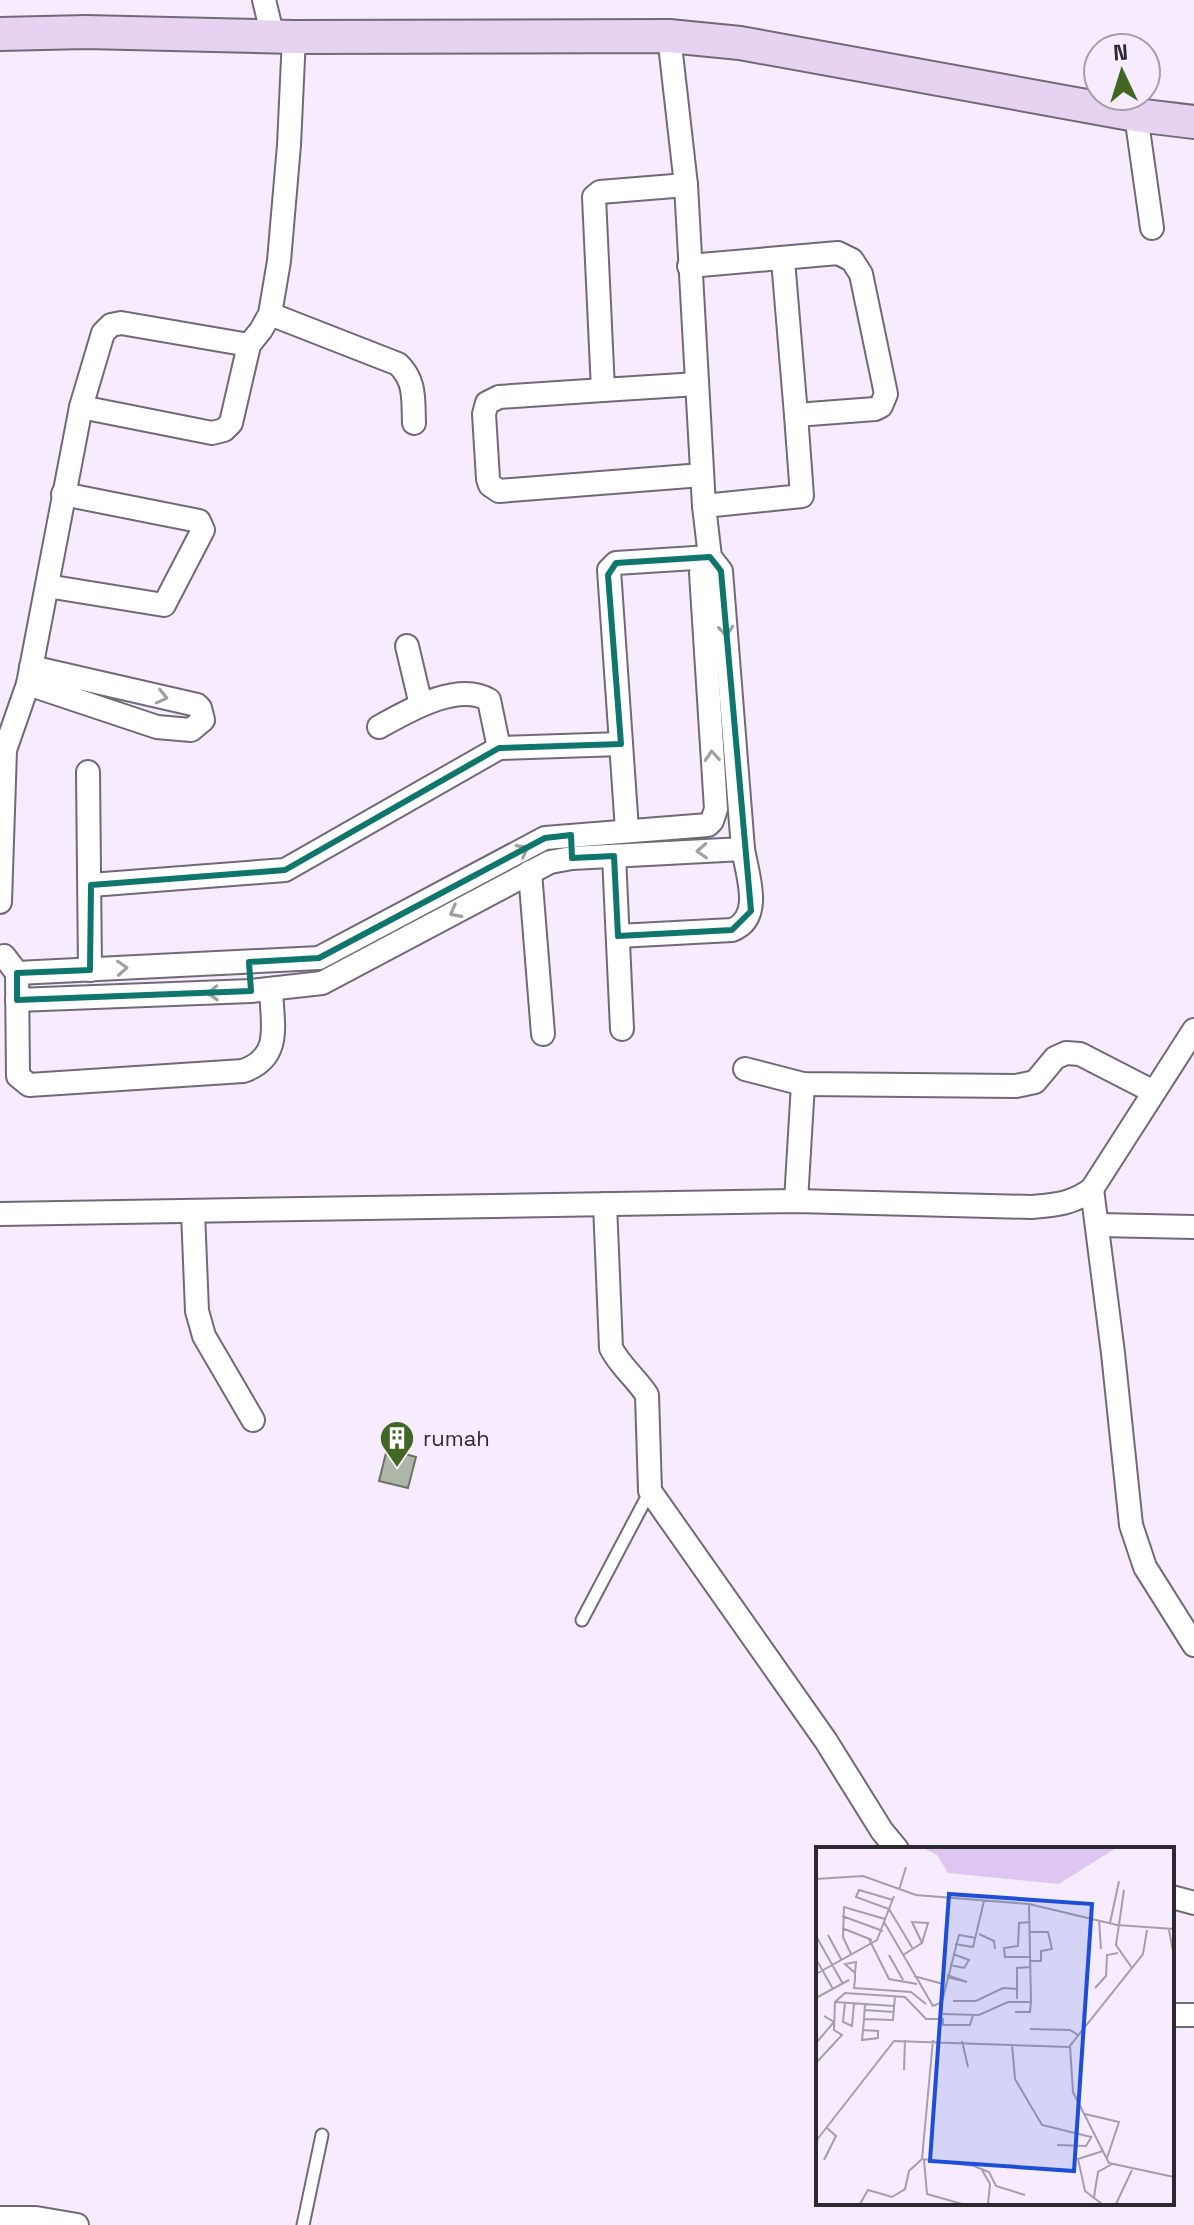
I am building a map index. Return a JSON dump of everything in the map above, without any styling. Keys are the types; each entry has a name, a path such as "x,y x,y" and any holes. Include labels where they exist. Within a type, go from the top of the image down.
{"street":[{"path":"81,407 212,433 224,430 231,423 249,345 270,314 285,204 283,37 264,0"},
{"path":"0,34 669,36 740,43 1136,115 1194,122"},
{"path":"618,936 739,928 748,918 751,905 743,849 721,571 710,557 704,506 686,185 669,36"},
{"path":"1136,115 1152,228"},
{"path":"603,390 594,197 600,192 686,185"},
{"path":"689,266 838,253 858,266 886,394 881,406 875,409 796,415"},
{"path":"704,506 802,496 783,260"},
{"path":"270,314 398,364 412,384 414,423"},
{"path":"0,902 3,749 29,676 81,407 103,333 111,325 121,323 249,345"},
{"path":"697,384 492,399 487,403 484,414 490,485 499,491 702,475"},
{"path":"47,586 164,605 203,530 199,521 63,494"},
{"path":"627,830 609,570 616,563 710,557"},
{"path":"17,1000 261,990 322,983 550,862 572,846 627,830 708,825 715,815 701,573 710,557"},
{"path":"407,646 421,705"},
{"path":"29,676 128,689 197,705 203,720 191,730 157,727 29,676"},
{"path":"121,715 128,689"},
{"path":"379,727 421,705 466,692 478,694 489,700 499,748"},
{"path":"91,885 285,870 499,748 621,744"},
{"path":"88,772 90,970"},
{"path":"17,973 319,958 545,838 614,856 743,849"},
{"path":"614,856 622,1029"},
{"path":"530,872 543,1034"},
{"path":"0,957 4,956 17,973 17,1000 9,1036 18,1076 29,1085 243,1071 260,1063 272,1046 261,990 249,962"},
{"path":"0,1214 796,1201 1031,1207 1059,1205 1081,1198 1092,1189 1152,1091 1194,1030"},
{"path":"745,1069 803,1084 1016,1086 1035,1082 1055,1058 1066,1053 1080,1054 1152,1091"},
{"path":"796,1201 803,1084"},
{"path":"1092,1189 1131,1525 1145,1567 1194,1645"},
{"path":"605,1204 611,1348 617,1360 647,1395 650,1491 826,1741 882,1831 895,1847"},
{"path":"193,1212 197,1311 204,1336 253,1420"},
{"path":"1098,1225 1194,1227"},
{"path":"1174,1898 1194,1903"},
{"path":"0,2218 36,2218 77,2225"}],"lane":[{"path":"582,1620 650,1491"},
{"path":"303,2225 322,2135"}],"highlighted area":[{"path":"710,557 721,571 751,911 732,930 618,936 614,856 572,858 571,835 545,838 319,958 249,962 251,991 17,1000 17,973 90,970 91,885 285,870 499,748 621,744 608,575 616,563"}],"building":[{"name":"rumah","path":"387,1449 416,1457 408,1488 379,1481"}],"place":[{"name":"rumah","path":"397,1469"}]}
